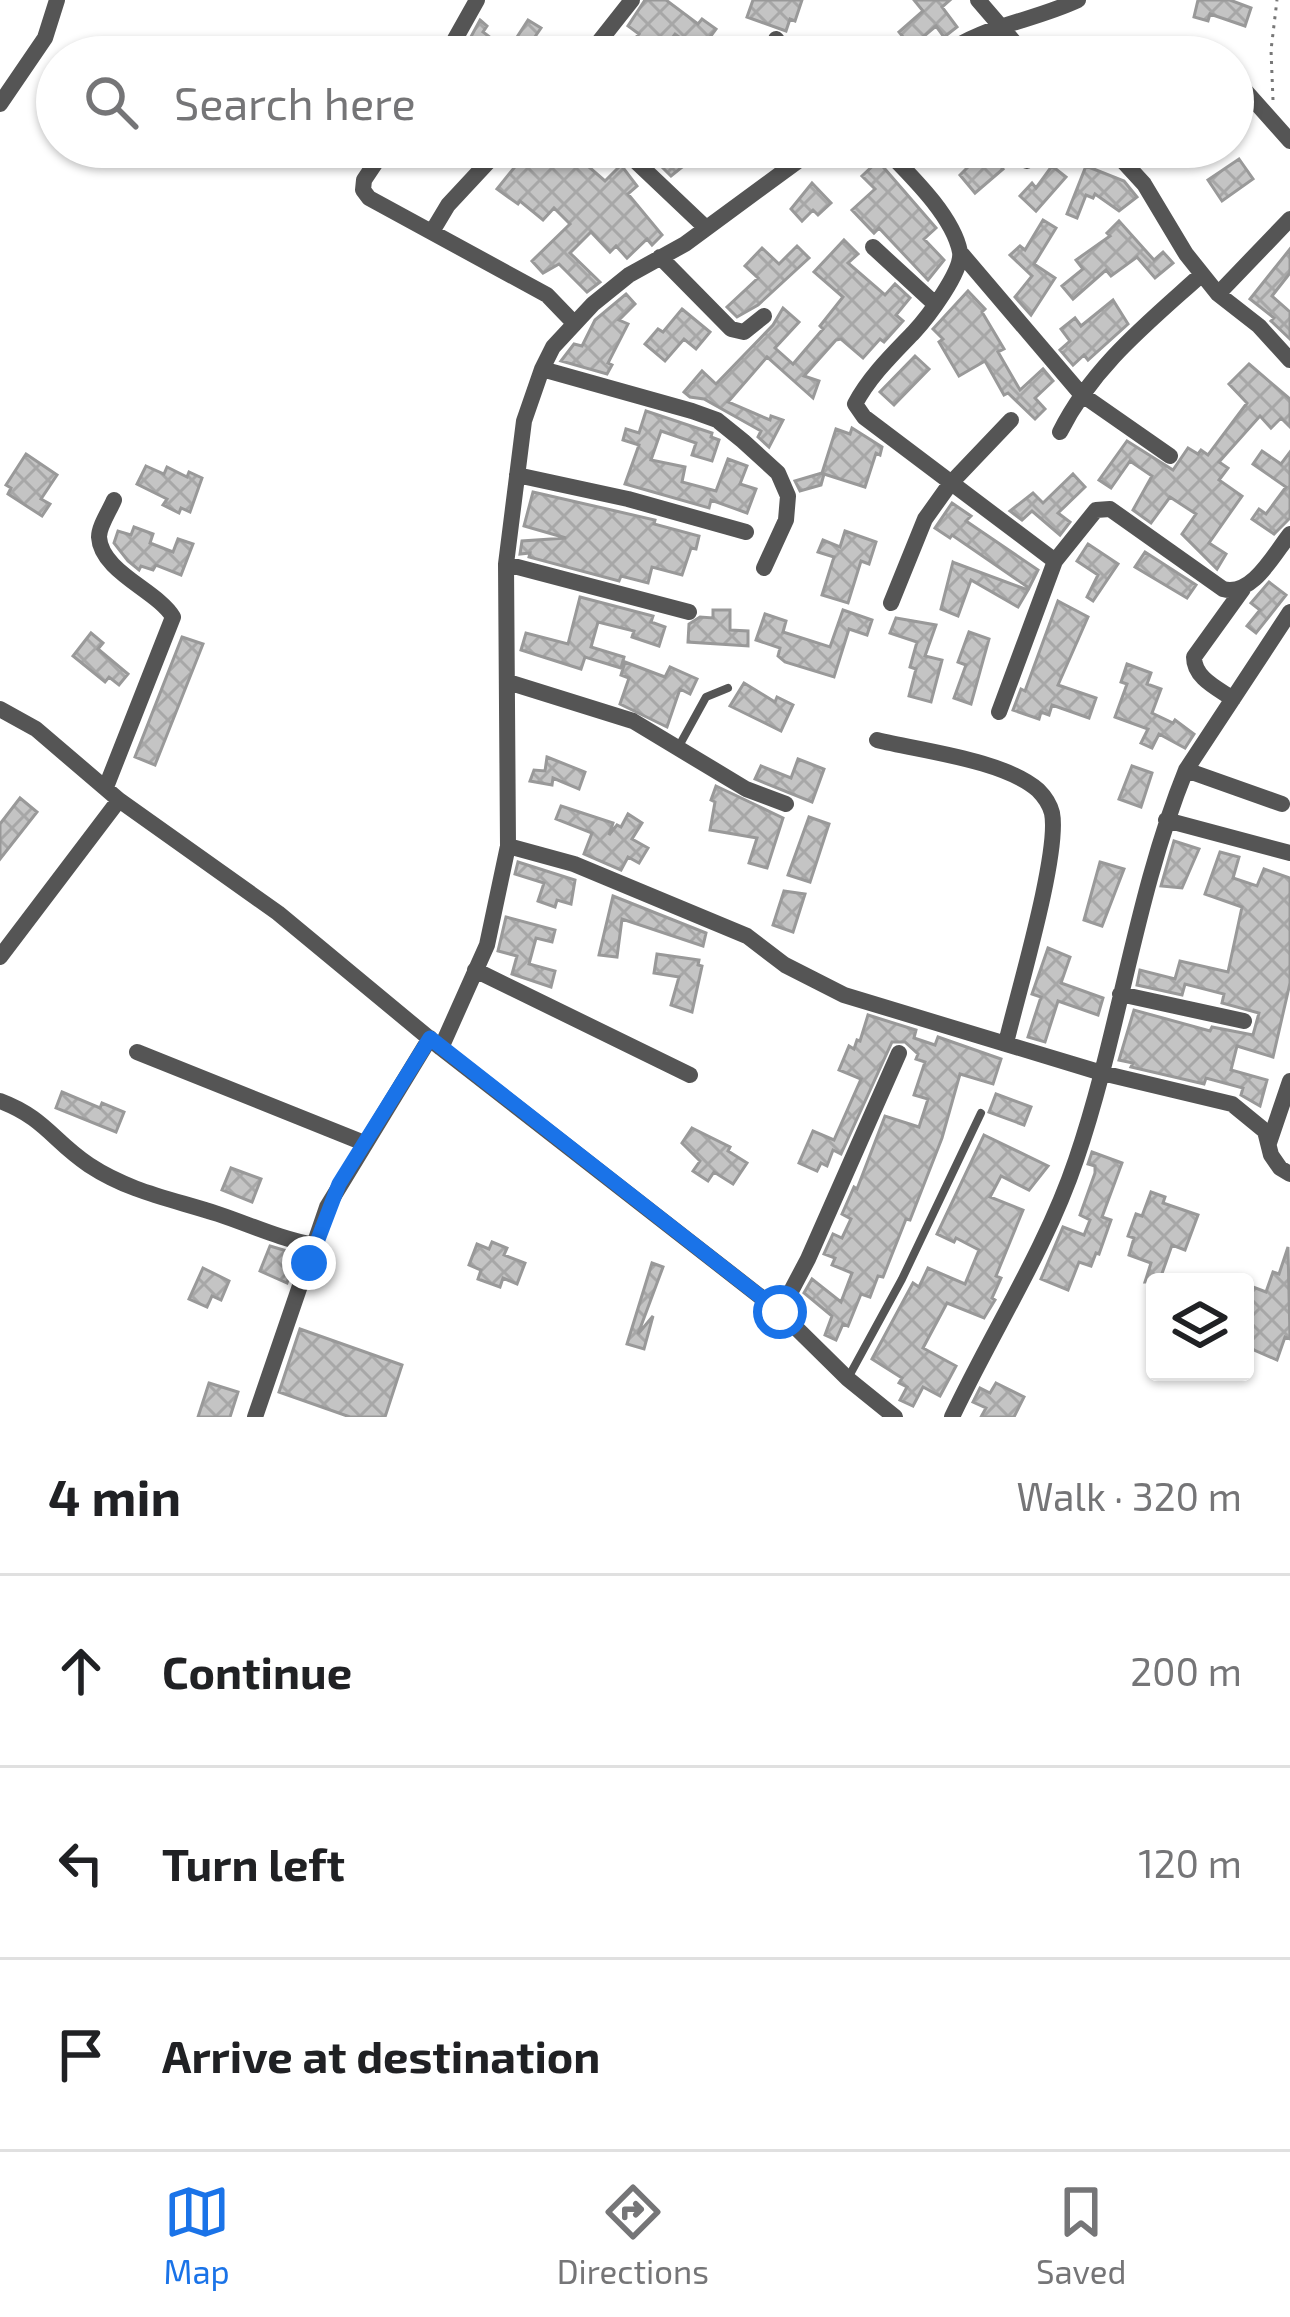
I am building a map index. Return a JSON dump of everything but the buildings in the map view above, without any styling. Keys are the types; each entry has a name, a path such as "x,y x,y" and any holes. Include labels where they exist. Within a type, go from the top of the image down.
{"street":[{"path":"46,36 57,0"},
{"path":"457,36 477,0"},
{"path":"604,36 632,0"},
{"path":"978,0 1007,36"},
{"path":"973,36 1078,0"},
{"path":"0,104 36,51"},
{"path":"1254,100 1290,141"},
{"path":"372,168 363,190 379,204 548,295 573,322"},
{"path":"434,230 448,205 482,168"},
{"path":"643,168 705,227"},
{"path":"255,1417 327,1207 364,1143 435,1043 487,945 508,846 506,564 524,421 542,369 573,322 629,275 788,168"},
{"path":"902,168 940,212 960,252 1081,394 1170,456"},
{"path":"1129,168 1218,294 1290,360"},
{"path":"1218,294 1290,219"},
{"path":"873,247 935,304"},
{"path":"960,252 958,269 924,322 876,371 855,404 864,418 1055,561"},
{"path":"660,257 731,329 743,332 764,316"},
{"path":"1060,432 1081,394 1123,344 1202,274"},
{"path":"542,369 705,415 743,441 778,473 788,496 786,520 764,568"},
{"path":"891,603 925,519 950,484 1011,420"},
{"path":"517,476 628,499 746,532"},
{"path":"0,956 113,794 172,617 165,605 125,577 101,544 114,500"},
{"path":"999,712 1055,561 1096,510 1110,509 1223,589 1243,589"},
{"path":"1233,699 1203,678 1194,667 1194,657 1290,534"},
{"path":"506,564 689,613"},
{"path":"952,1417 1060,1201 1102,1073 1135,940 1139,905 1186,770 1290,612"},
{"path":"508,682 633,722 746,789 786,804"},
{"path":"0,709 36,729 113,794 278,913 435,1043 780,1312 848,1379 895,1417"},
{"path":"877,740 1021,779 1052,808 1048,861 1006,1042"},
{"path":"1186,770 1282,804"},
{"path":"1166,820 1290,853"},
{"path":"508,846 574,864 747,936 785,965 844,995 1102,1073 1232,1104 1265,1131 1280,1168 1290,1174"},
{"path":"475,970 690,1075"},
{"path":"1120,994 1244,1022"},
{"path":"137,1052 364,1143"},
{"path":"780,1312 898,1053"},
{"path":"1269,1144 1290,1081"},
{"path":"0,1101 43,1122 86,1163 151,1197 207,1210 314,1246"}],"lane":[{"path":"678,747 706,697 728,688"},
{"path":"848,1379 981,1113"}],"path":[{"path":"1275,123 1271,50 1277,0"}],"route":[{"path":"309,1263 339,1184 430,1038 780,1312"}]}
